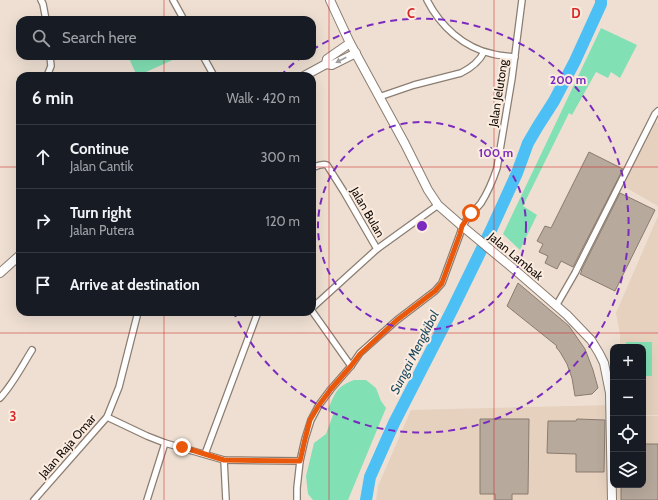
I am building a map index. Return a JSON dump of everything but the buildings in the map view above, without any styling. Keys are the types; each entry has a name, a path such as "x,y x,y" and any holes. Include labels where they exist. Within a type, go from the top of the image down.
{"street":[{"path":"40,0 43,4 45,16"},
{"path":"173,0 182,16"},
{"name":"Jalan Lambak","path":"330,0 350,43 405,144 428,190 438,205 567,315 591,340 599,353 604,363 610,404 612,500"},
{"path":"427,0 438,18 462,41 484,52 515,58"},
{"name":"Jalan Jelutong","path":"297,500 300,461 305,439 310,420 319,405 360,354 397,320 435,291 442,283 462,226 480,202 492,182 497,168 515,58 522,0"},
{"path":"326,64 327,59 350,43"},
{"path":"379,97 414,85 461,73 476,64 484,52"},
{"path":"311,72 326,64 332,65 356,53"},
{"path":"49,72 50,60"},
{"path":"205,60 212,72"},
{"path":"556,306 578,266 655,114 658,111"},
{"name":"Jalan Bulan","path":"316,166 319,164 327,165 377,249 316,304"},
{"path":"377,249 438,205"},
{"path":"0,273 16,259"},
{"name":"Jalan Raja Omar","path":"34,500 107,417 119,387 137,316"},
{"path":"205,454 257,316"},
{"path":"316,316 351,366"},
{"path":"0,398 16,377 32,350"},
{"path":"107,417 165,443 224,460 300,461"},
{"path":"146,500 165,443"},
{"path":"224,460 226,500"}],"shaded area":[{"path":"656,122 658,123 658,206 623,186"},
{"path":"658,216 658,415 646,415 646,344 620,344 620,334 616,313"},
{"path":"610,405 610,488 646,488 646,416 658,416 658,500 376,500 378,486 411,410"}],"green space":[{"path":"601,28 637,45 620,78 611,72 608,78 596,72 572,115 569,113 523,206 537,215 520,250 503,234"},
{"path":"130,60 173,60 146,72 135,72"},
{"path":"626,342 652,342 652,376 646,376 646,344 626,344"},
{"path":"354,380 366,380 376,388 381,401 386,408 348,500 313,500 308,494 306,476 314,443 326,434 334,412 329,412 328,409 335,394 343,385"}],"waterway":[{"name":"Sungai Mengkibol","path":"366,500 370,477 394,423 491,230 517,173 528,143 554,101 575,61 601,4 601,0"}],"route":[{"path":"182,447 224,460 300,461 310,420 319,405 360,354 397,320 435,291 442,283 462,226 471,213"}]}
